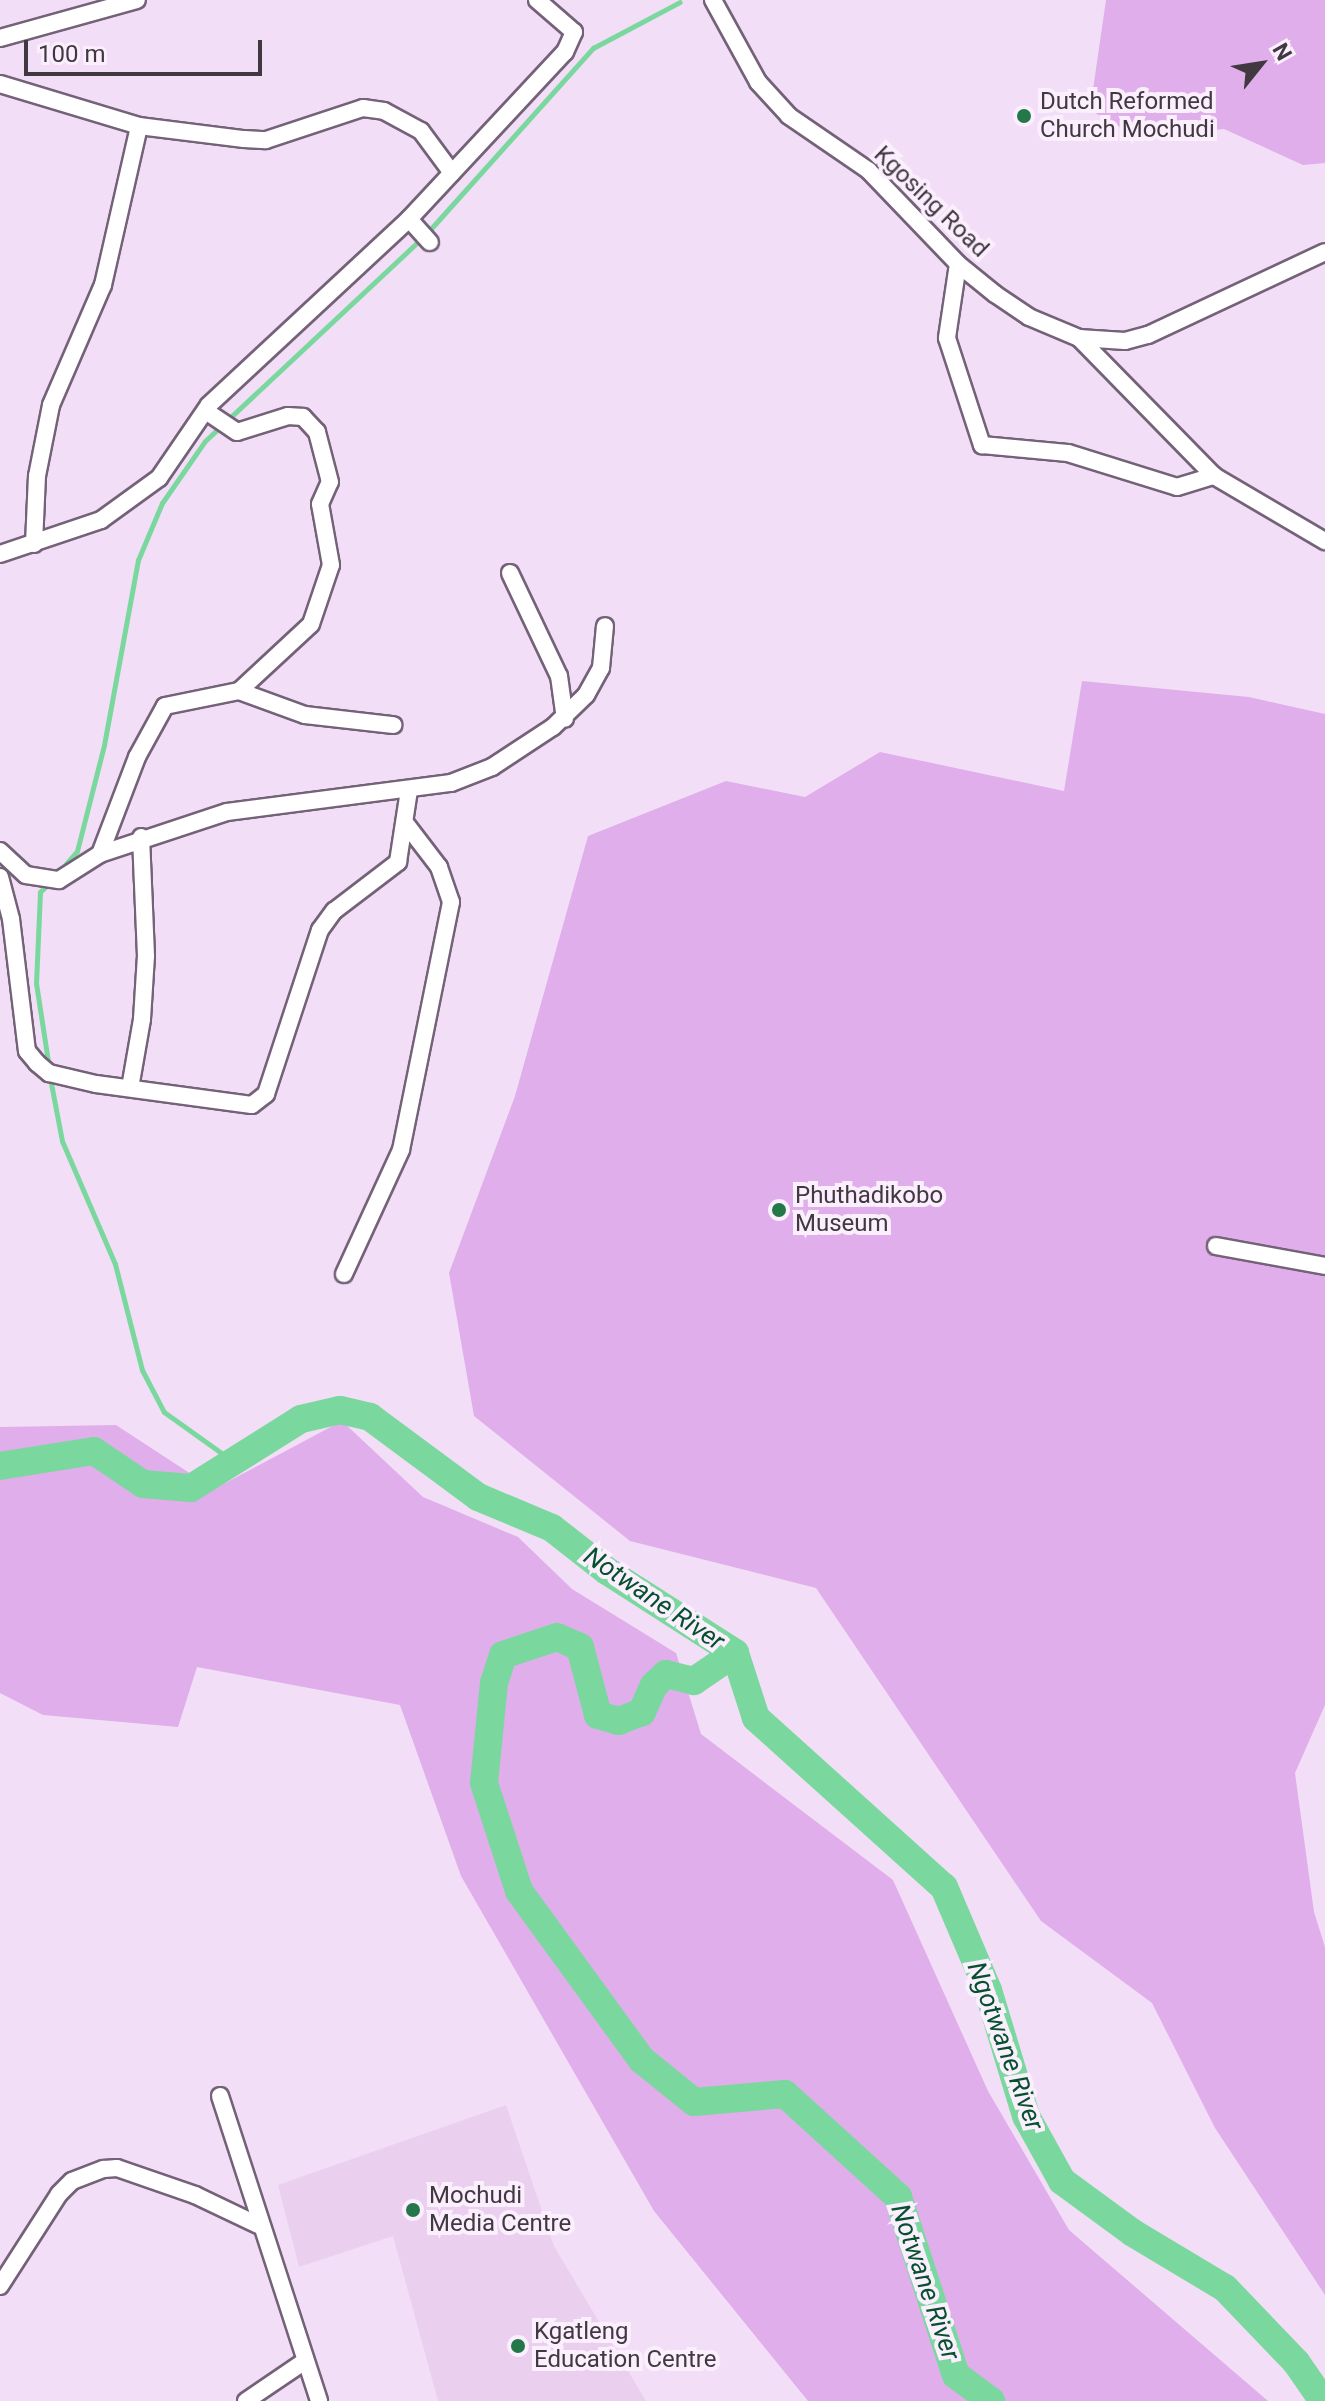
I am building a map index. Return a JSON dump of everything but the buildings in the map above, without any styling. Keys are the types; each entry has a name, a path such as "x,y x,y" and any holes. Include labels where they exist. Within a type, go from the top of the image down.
{"street":[{"path":"0,38 137,0"},
{"path":"0,554 34,544 132,502 159,478 211,415 412,222 452,173 575,39 568,24 537,0"},
{"name":"Kgosing Road","path":"713,0 773,100 888,187 958,264 1029,317 1079,338"},
{"path":"0,84 139,126 266,140 363,108 404,119 421,131 452,173"},
{"path":"34,544 37,476 51,405 103,285 139,126"},
{"path":"412,222 430,242"},
{"path":"1079,338 1125,341 1148,335 1325,252"},
{"path":"958,264 947,338 982,445 1068,453 1177,487 1214,476"},
{"path":"1079,338 1214,476 1325,541"},
{"path":"211,415 232,431 288,416 303,417 317,432 330,482 320,504 331,546 324,595 311,624 239,691"},
{"path":"510,573 559,676 565,719"},
{"path":"2,865 26,875 59,880 100,854 141,837 227,812 451,783 492,767 565,719 601,668 605,626"},
{"path":"100,854 137,757 165,706 239,691 305,715 393,725"},
{"path":"2,865 27,1051 49,1073 247,1105 262,1099 320,930 334,911 393,868 406,824 409,790"},
{"path":"344,1274 401,1150 451,902 439,867 406,824"},
{"path":"130,1088 142,1019 146,956 141,837"},
{"path":"0,943 11,919"},
{"path":"1216,1246 1325,1266"},
{"path":"220,2096 258,2225 319,2401"},
{"path":"0,2286 59,2194 72,2181 104,2169 117,2168 195,2195 258,2225"},
{"path":"246,2401 305,2361"}],"shaded area":[{"path":"1106,0 1325,0 1325,163 1303,165 1224,129 1139,138 1090,110"},
{"path":"1082,681 1249,697 1325,714 1325,1705 1295,1773 1314,1912 1325,1947 1325,2295 1215,2128 1152,2003 1041,1921 816,1588 630,1541 474,1416 449,1273 515,1096 588,836 726,781 805,797 880,752 1064,791"},
{"path":"342,1421 423,1497 518,1537 572,1589 676,1653 701,1734 893,1880 988,2091 1069,2230 1268,2401 808,2401 654,2211 461,1876 400,1705 197,1667 178,1727 43,1715 0,1693 0,1427 116,1425 214,1489"},
{"path":"506,2105 554,2246 646,2401 438,2401 393,2236 299,2267 278,2185"}],"waterway":[{"path":"58,873 77,851 104,745 138,560 162,503 205,441 427,233 593,48 680,2"},
{"path":"49,883 40,892 36,983 49,1068"},
{"path":"50,1078 62,1141 115,1264 142,1370 164,1412 234,1462"},
{"name":"Notwane River","path":"0,1466 94,1451 143,1484 191,1488 301,1419 340,1410 370,1417 478,1497 552,1528 607,1571 735,1653 694,1681 666,1674 654,1685 642,1712 619,1721 598,1715 580,1647 557,1637 503,1655 494,1683 484,1783 519,1891 642,2060 694,2102 785,2094 898,2197 956,2375 991,2401"},
{"name":"Ngotwane River","path":"735,1653 756,1718 944,1887 988,1990 1026,2116 1062,2181 1133,2233 1225,2288 1296,2362 1323,2401"}],"place":[{"name":"Dutch Reformed Church Mochudi","path":"1024,116"},
{"name":"Phuthadikobo Museum","path":"779,1210"},
{"name":"Mochudi Media Centre","path":"413,2210"},
{"name":"Kgatleng Education Centre","path":"518,2346"}]}
